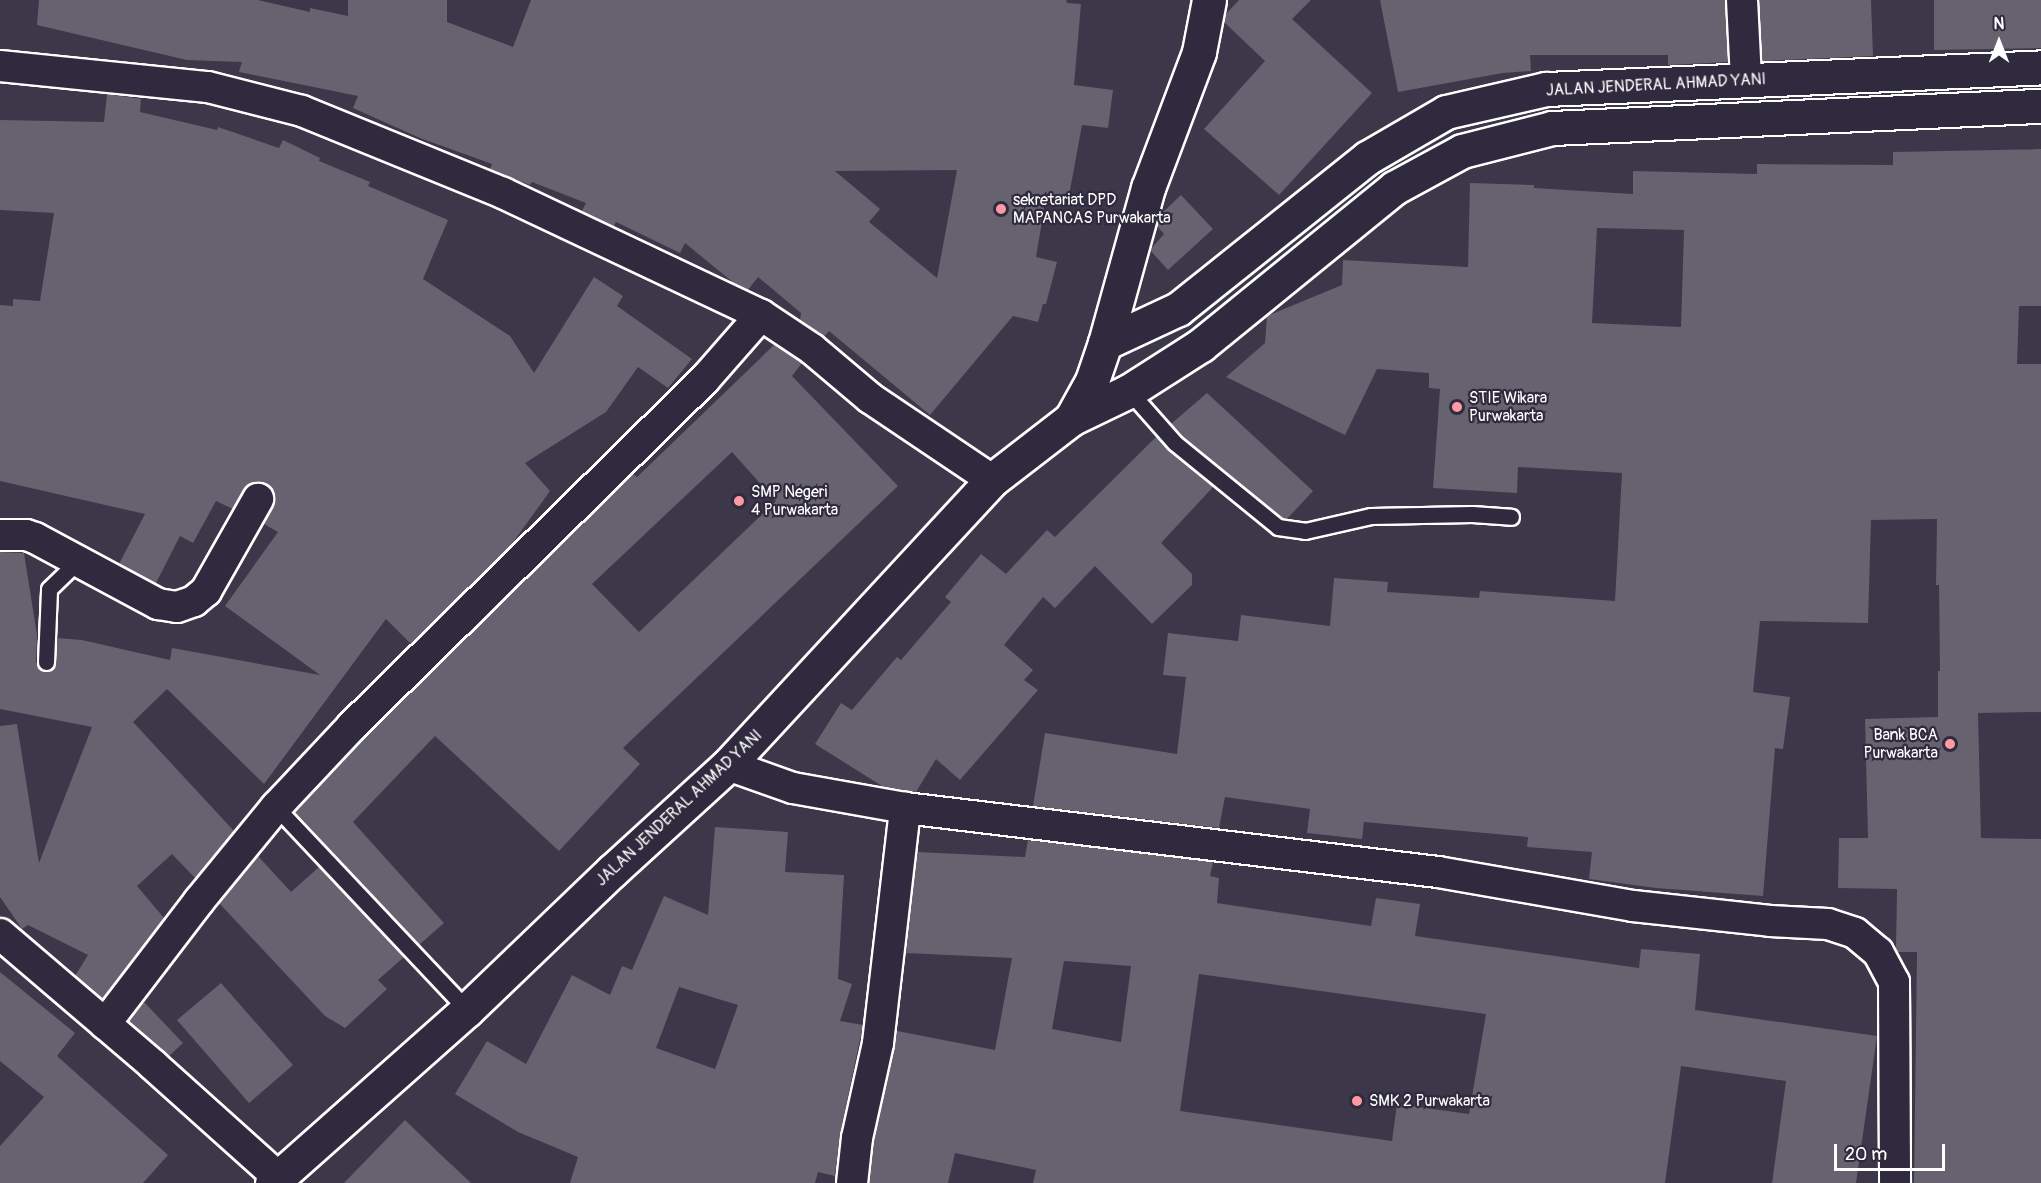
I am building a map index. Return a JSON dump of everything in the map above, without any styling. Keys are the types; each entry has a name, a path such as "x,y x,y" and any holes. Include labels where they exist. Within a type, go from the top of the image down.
{"main road":[{"path":"1106,343 1148,188 1199,52 1209,0"},
{"name":"JALAN JENDERAL AHMAD YANI","path":"1071,418 1092,381 1106,343 1178,309 1367,158 1446,112 1546,89 2041,67"},
{"path":"1638,86 1640,124"},
{"name":"JALAN JENDERAL AHMAD YANI","path":"275,1180 467,1010 612,871 728,765 992,480 1071,418 1129,391 1201,345 1394,188 1462,151 1552,129 2041,106"},
{"path":"1367,158 1394,188"}],"street":[{"path":"1742,0 1746,80"},
{"path":"0,66 208,87 302,111 503,193 761,315 812,349 870,398 992,480"},
{"path":"105,1024 199,901 276,807 401,676 705,379 761,315"},
{"path":"0,535 26,535 50,544 76,562 158,604 177,607 194,601 219,572 258,500"},
{"path":"728,765 793,788 905,808 1438,872 1633,906 1770,921 1828,924 1856,933 1878,952 1894,982 1895,1183"},
{"path":"852,1183 857,1138 878,1042 905,808"},
{"path":"0,934 105,1024 275,1180"}],"lane":[{"path":"1129,391 1175,443 1278,527 1305,531 1371,516 1472,514 1511,517"},
{"path":"46,662 49,589 76,562"},
{"path":"276,807 467,1010"}],"building":[{"path":"39,0 258,0 310,12 310,8 348,16 348,0 447,0 447,22 513,47 531,0 1066,0 1067,3 1081,4 1074,85 1113,90 1108,128 1082,125 1068,201 1046,198 1036,257 1057,262 1046,304 1043,304 1038,322 1013,316 930,415 829,331 824,337 800,320 801,313 758,277 748,290 735,284 685,243 680,253 616,222 614,226 582,211 586,203 490,169 492,164 420,138 353,108 358,96 239,72 242,62 187,60 37,25","holes":["957,170 937,278 869,222 880,209 835,171"]},
{"path":"1239,0 1311,0 1292,19 1372,93 1279,195 1204,129 1265,61 1224,22 1225,15"},
{"path":"1380,0 1725,0 1728,62 1668,65 1668,55 1530,55 1531,71 1503,73 1398,92"},
{"path":"1759,0 1871,0 1873,56 1762,61"},
{"path":"1934,0 2041,0 2041,48 1934,50"},
{"path":"107,94 141,99 140,112 217,130 218,127 279,148 283,140 320,158 319,161 370,182 368,186 448,220 423,279 510,336 534,373 594,277 623,296 617,306 692,359 668,388 638,367 606,412 525,463 550,491 509,548 411,644 386,619 264,784 167,689 133,722 234,831 195,878 172,854 137,886 164,918 102,999 75,976 88,955 28,925 22,929 0,897 0,726 17,724 39,863 92,727 0,709 0,552 24,553 37,635 36,662 41,670 50,671 54,667 57,638 82,640 170,660 172,648 320,675 225,606 278,532 264,524 275,499 273,491 267,484 258,482 249,484 233,509 216,501 193,543 180,536 156,583 119,564 145,514 0,481 0,305 13,306 13,299 40,301 54,213 0,210 0,120 104,122"},
{"path":"2041,149 2041,306 2019,306 2017,364 2041,364 2041,712 1978,713 1981,838 2041,839 2041,1183 1914,1183 1917,952 1897,952 1897,889 1838,888 1839,838 1868,838 1865,719 1938,717 1938,671 1940,671 1939,585 1936,585 1937,519 1871,520 1868,623 1760,621 1753,692 1790,697 1783,749 1775,748 1763,896 1656,888 1589,879 1592,852 1527,847 1528,837 1364,822 1362,839 1307,833 1310,809 1225,797 1219,828 1033,806 1045,733 1177,754 1186,677 1163,675 1168,633 1238,641 1241,615 1330,626 1334,578 1388,582 1387,592 1479,598 1480,591 1615,601 1622,473 1518,467 1517,493 1433,488 1440,389 1429,388 1429,373 1377,369 1345,435 1226,377 1265,343 1267,316 1342,285 1343,260 1468,267 1470,183 1534,185 1534,188 1633,194 1633,171 1757,174 1757,164 1893,165 1893,152","holes":["1597,228 1684,230 1681,327 1592,323"]},
{"path":"1181,195 1213,229 1168,270 1150,250 1164,234 1157,226 1160,215"},
{"path":"774,345 802,363 792,376 898,486 623,748 640,764 559,851 435,736 353,822 444,923 419,945 295,812 364,738 633,474 637,477","holes":["732,452 776,501 639,632 592,584"]},
{"path":"1207,393 1313,491 1287,519 1282,518 1182,436 1171,424"},
{"path":"1156,437 1213,487 1161,543 1192,574 1192,585 1152,624 1095,566 1055,608 1043,597 1004,645 1033,670 1024,680 1038,690 960,780 936,759 916,792 882,786 815,744 841,703 852,710 897,657 901,660 951,602 945,597 981,554 1006,574 1047,530 1055,537"},
{"path":"715,827 788,832 785,872 844,875 838,979 852,984 840,1021 863,1025 840,1134 835,1176 818,1172 815,1183 570,1183 578,1157 518,1132 455,1094 487,1041 526,1064 572,975 610,995 622,966 632,970 664,896 708,915","holes":["679,987 738,1005 715,1069 656,1048"]},
{"path":"1028,840 1213,862 1210,876 1219,878 1217,903 1371,926 1376,898 1420,904 1415,936 1639,968 1641,949 1700,954 1695,1010 1877,1036 1856,1183 1772,1183 1786,1081 1681,1066 1665,1183 1033,1183 1036,1170 955,1153 948,1183 869,1183 874,1141 897,1031 995,1050 1012,958 906,953 917,852 1025,857","holes":["1064,961 1131,966 1121,1042 1052,1029","1199,974 1486,1014 1469,1114 1397,1104 1392,1141 1180,1111"]},
{"path":"258,856 291,892 319,867 404,957 378,980 387,989 345,1028 325,1016 219,903"},
{"path":"0,972 75,1033 57,1056 168,1155 143,1183 0,1183 0,1146 44,1097 0,1061"},
{"path":"221,983 293,1065 249,1103 177,1020"},
{"path":"144,1002 183,1043 169,1056 129,1021"},
{"path":"405,1120 439,1153 471,1183 344,1183"}],"place":[{"name":"sekretariat DPD MAPANCAS Purwakarta","path":"1001,209"},
{"name":"STIE Wikara Purwakarta","path":"1457,407"},
{"name":"SMP Negeri 4 Purwakarta","path":"739,501"},
{"name":"Bank BCA Purwakarta","path":"1950,744"},
{"name":"SMK 2 Purwakarta","path":"1357,1101"}]}
